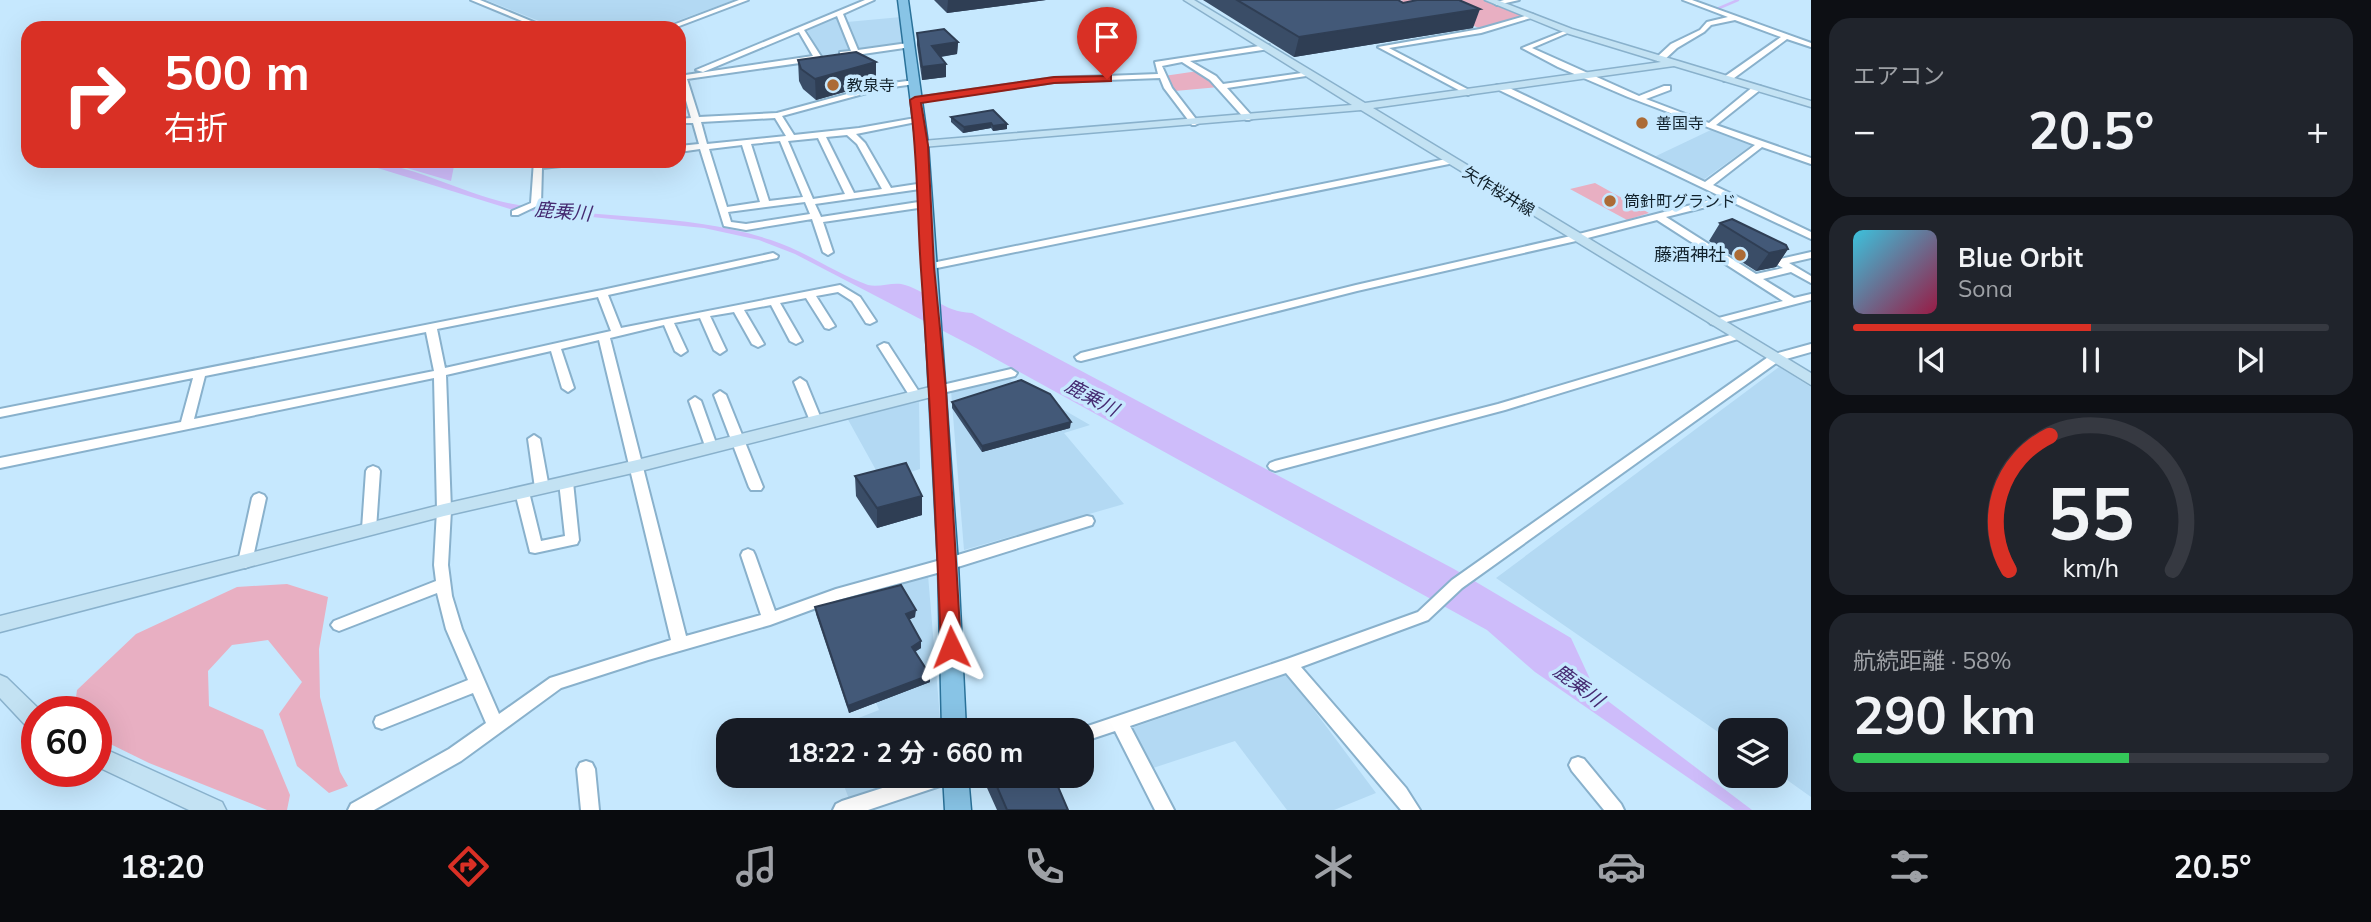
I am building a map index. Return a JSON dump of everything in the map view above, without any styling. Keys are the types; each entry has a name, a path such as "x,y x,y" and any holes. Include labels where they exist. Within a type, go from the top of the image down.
{"main road":[{"path":"903,0 922,145 948,564 954,718"},
{"path":"956,788 958,810"}],"street":[{"path":"474,0 527,21"},
{"path":"686,21 745,0"},
{"path":"686,76 871,0"},
{"name":"矢作桜井線","path":"1188,0 1811,380"},
{"path":"1493,1 1516,0"},
{"path":"1686,0 1811,45"},
{"path":"1493,1 1569,31 1811,104"},
{"path":"839,13 856,53"},
{"path":"1468,93 1382,47 1481,31 1531,16"},
{"path":"1660,59 1674,46 1702,32 1709,23 1735,18"},
{"path":"800,28 818,58"},
{"path":"1569,31 1525,48 1580,76 1811,161"},
{"path":"1727,79 1787,36"},
{"path":"1395,44 1480,91"},
{"path":"686,77 908,45"},
{"path":"1195,123 1161,76 1158,64 1266,47"},
{"path":"1183,60 1213,78 1249,118"},
{"path":"922,145 1360,107 1673,63"},
{"path":"1220,87 1306,74"},
{"path":"915,100 1054,80 1161,76"},
{"path":"686,121 777,115 884,86 912,82"},
{"path":"1500,87 1811,236"},
{"path":"1639,99 1667,88"},
{"path":"1711,125 1757,88"},
{"path":"686,92 705,146 727,224 746,227 925,204"},
{"path":"777,115 828,252"},
{"path":"686,148 821,136 918,119"},
{"path":"850,132 861,143 888,191"},
{"path":"821,136 851,197"},
{"path":"746,143 766,205"},
{"path":"1706,186 1762,143"},
{"path":"928,267 1451,161"},
{"path":"515,213 537,204 538,168"},
{"path":"724,211 923,186"},
{"path":"1081,356 1729,198"},
{"path":"1659,216 1792,302"},
{"path":"1811,255 1780,262 1811,280"},
{"path":"0,412 431,328 774,256"},
{"path":"1754,278 1793,269"},
{"path":"0,463 440,373 668,321 840,288 856,299 870,321"},
{"path":"602,293 637,466 680,645"},
{"path":"809,294 829,326"},
{"path":"1715,323 1811,297"},
{"path":"774,301 796,341"},
{"path":"738,308 758,344"},
{"path":"704,314 720,349"},
{"path":"668,321 681,351"},
{"path":"431,328 440,373 443,584 454,629 495,726"},
{"path":"1275,466 1501,407 1737,336"},
{"path":"884,346 915,396"},
{"path":"555,347 568,387"},
{"path":"1094,731 1423,616 1457,584 1775,358 1811,348"},
{"path":"187,423 200,373"},
{"path":"0,624 444,510 637,466 1011,373"},
{"path":"800,382 816,421"},
{"path":"720,395 756,487"},
{"path":"695,401 711,446"},
{"path":"534,439 542,488"},
{"path":"369,530 373,471"},
{"path":"522,492 535,548 572,540 566,482"},
{"path":"245,562 259,498"},
{"path":"357,810 455,755 556,683 770,619 836,595 1087,521"},
{"path":"748,555 770,619"},
{"path":"340,625 443,584"},
{"path":"1289,665 1400,793 1411,810"},
{"path":"0,684 21,706"},
{"path":"382,722 477,684"},
{"path":"1119,723 1165,810"},
{"path":"112,762 214,810"},
{"path":"1578,765 1615,810"},
{"path":"586,769 590,810"},
{"path":"842,810 909,788"}],"shaded area":[{"path":"486,0 734,0 677,21 539,21"},
{"path":"1404,0 1486,0 1525,15 1481,29 1442,12 1368,6"},
{"path":"839,16 852,52 821,56 806,28"},
{"path":"901,17 902,43 854,49 847,22"},
{"path":"1198,71 1219,87 1175,91 1164,76"},
{"path":"1715,128 1756,142 1703,180 1654,157"},
{"name":"筒針町グランド","path":"1595,183 1649,213 1627,220 1570,189"},
{"path":"1779,367 1811,387 1811,797 1788,781 1788,718 1718,718 1718,732 1496,578"},
{"path":"1008,378 1090,425 1064,433 1124,504 964,550 951,391"},
{"path":"919,402 920,469 882,481 846,416"},
{"path":"928,575 940,718 859,718 879,710 838,608"},
{"path":"287,584 328,597 319,649 320,697 340,772 348,786 329,793 297,766 279,714 302,682 268,640 232,645 208,671 209,706 263,730 290,795 287,810 267,810 149,763 112,745 112,696 76,696 77,690 136,634 237,587"},
{"path":"1287,674 1376,793 1334,810 1287,810 1235,741 1144,771 1123,731"},
{"path":"845,788 885,788 849,799"}],"water":[{"name":"鹿乗川","path":"378,168 402,168 513,204 675,221 739,231 784,245 868,285 905,285 944,306 972,313 1454,569 1571,638 1596,692 1718,784 1718,788 1723,788 1752,810 1735,810 1535,672 1487,630 976,348 795,254 759,240 704,228 510,209"},
{"path":"407,168 454,168 451,181"}],"building":[{"path":"1237,0 1398,0 1403,3 1417,0 1459,0 1480,9 1299,37"},
{"path":"944,29 958,42 932,46 946,64 922,67 917,33"},
{"path":"856,52 876,62 815,79 801,69 798,60"},
{"path":"993,110 1007,124 993,126 991,123 964,127 951,117"},
{"path":"1732,219 1786,245 1788,249 1769,253 1720,223"},
{"path":"1021,380 1050,394 1071,422 982,446 952,402"},
{"path":"906,463 922,496 877,508 855,476"},
{"path":"901,585 916,610 906,614 921,641 912,647 930,675 848,706 815,607"},
{"path":"998,788 1059,788 1068,810 1007,810"}],"waterway":[{"path":"1717,9 1738,0"},
{"path":"1722,11 1811,43"}],"place":[{"name":"教泉寺","path":"833,85"},
{"name":"善国寺","path":"1642,123"},
{"name":"筒針町グランド","path":"1610,201"},
{"name":"藤酒神社","path":"1740,255"}],"route":[{"path":"951,647 922,145 915,100 1054,80 1107,79"}]}
